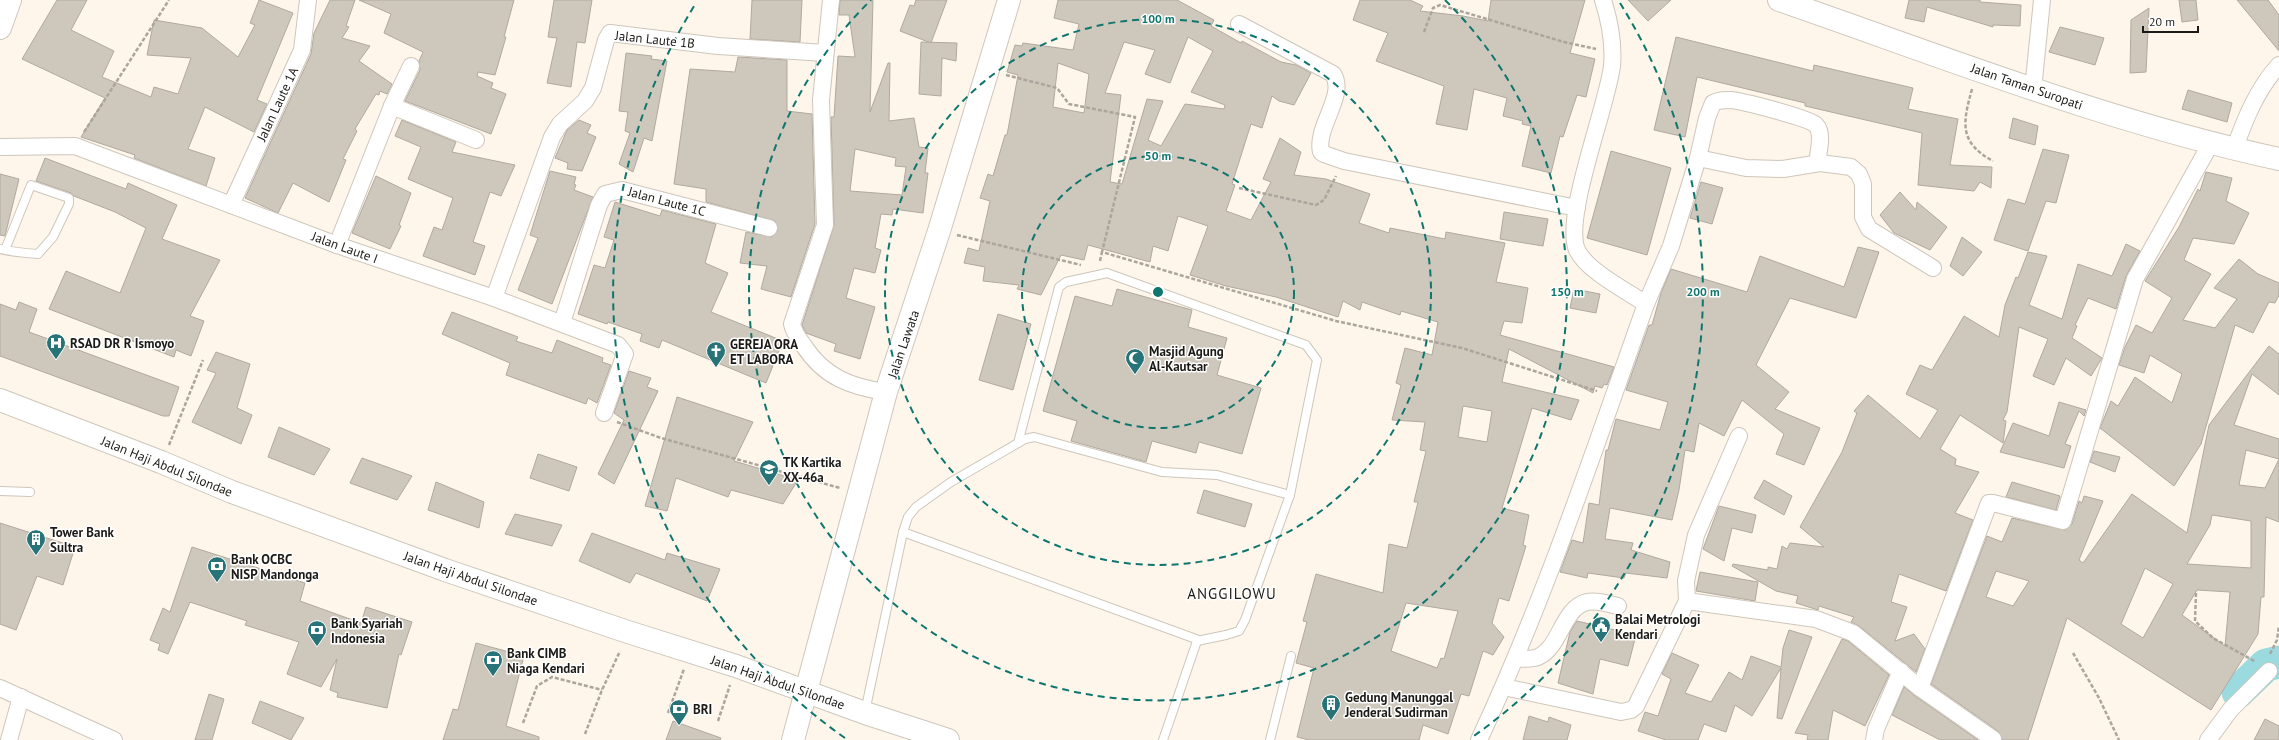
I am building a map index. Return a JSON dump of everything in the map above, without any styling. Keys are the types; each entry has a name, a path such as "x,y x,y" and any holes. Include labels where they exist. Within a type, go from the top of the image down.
{"main road":[{"path":"0,28 10,0"},
{"name":"Jalan Lawata","path":"793,740 860,494 886,392 939,231 1009,0"},
{"name":"Jalan Taman Suropati","path":"1779,0 2033,90 2234,150 2279,160"},
{"name":"Jalan Haji Abdul Silondae","path":"0,400 161,462 239,494 445,570 628,632 736,666 913,732 948,740"}],"street":[{"name":"Jalan Laute 1A","path":"231,205 302,50 308,0"},
{"path":"831,0 821,100 825,225 792,324 794,331 810,355 833,376 870,390 886,392"},
{"path":"1603,0 1612,36 1612,67 1603,108 1576,208 1574,236 1578,250 1587,264 1646,304"},
{"path":"2033,90 2042,0"},
{"path":"1239,24 1333,74 1337,84 1321,136 1320,146 1324,154 1344,161 1576,208"},
{"name":"Jalan Laute 1B","path":"494,298 552,137 560,124 585,101 593,88 606,40 610,33 718,46 825,53"},
{"path":"2234,150 2253,102 2271,74 2279,65"},
{"path":"337,245 392,106 411,66"},
{"path":"1479,740 1504,688 1516,658 1584,481 1646,304 1671,246 1698,158 1707,118 1713,103 1732,100 1801,118 1815,124 1819,130 1820,137 1817,164"},
{"path":"392,106 476,140"},
{"path":"1920,688 1989,504 1993,503 2063,520 2135,279 2211,143"},
{"name":"Jalan Laute I","path":"0,147 75,146 337,245 494,298 618,345 625,354 608,417"},
{"path":"1698,158 1746,168 1771,169 1835,163 1851,167 1858,174 1863,184 1863,217 1869,229 1933,268"},
{"name":"Jalan Laute 1C","path":"562,323 599,205 605,194 622,190 769,228"},
{"path":"1504,688 1621,712 1631,710 1641,697 1687,601 1686,581 1696,535 1738,436"},
{"path":"1687,601 1816,619 1853,633 1920,688 1993,739"},
{"path":"1516,658 1532,658 1547,651 1570,616 1579,606 1587,602 1618,606"},
{"path":"1874,740 1876,729 1901,671"},
{"path":"2208,740 2231,709 2270,672"},
{"path":"0,688 114,740"},
{"path":"9,740 21,698"}],"lane":[{"path":"31,185 69,198 69,204 53,237 38,254 3,249 31,185"},
{"path":"903,532 1197,641 1226,636 1239,630 1245,620 1290,495 1317,360 1312,351 1306,345 1107,273 1066,282 1060,287 1018,443"},
{"path":"865,713 903,532 908,517 916,507 951,482 1018,443 1034,436 1162,472 1217,475 1290,495"},
{"path":"0,491 30,492"},
{"path":"1163,740 1197,641"},
{"path":"1270,740 1291,656"}],"path":[{"path":"75,146 169,0"},
{"path":"1424,32 1433,8 1440,5 1564,42 1612,53"},
{"path":"1976,69 1965,128 1967,139 1972,146 1993,161"},
{"path":"988,71 1057,88 1069,104 1135,117 1100,264"},
{"path":"1239,188 1316,205 1324,200 1344,161"},
{"path":"939,231 1084,266"},
{"path":"1102,252 1336,321 1462,348 1613,396"},
{"path":"161,462 203,360"},
{"path":"608,417 661,438 860,494"},
{"path":"2196,593 2195,621 2213,638 2270,672 2279,626"},
{"path":"585,734 602,690 628,632"},
{"path":"668,713 690,652"},
{"path":"2073,653 2100,698 2119,740"},
{"path":"718,721 736,666"},
{"path":"523,723 536,686 552,677 602,690"}],"building":[{"path":"57,0 87,0 71,30 114,51 102,77 151,97 154,87 178,94 191,58 147,55 154,20 202,28 238,57 255,25 250,23 259,0 293,13 257,100 267,104 254,132 205,107 188,149 215,158 206,186 134,158 135,155 81,137 105,98 22,59"},
{"path":"330,0 355,0 346,26 349,27 342,38 370,46 359,61 392,84 387,94 380,91 379,95 376,94 355,129 357,131 343,159 346,160 329,202 293,183 278,213 245,198 311,54 314,33"},
{"path":"359,0 514,0 504,37 506,37 495,75 478,72 477,76 493,83 491,88 506,94 491,134 405,101 420,70 419,61 423,52 384,33 391,14"},
{"path":"554,0 592,0 585,43 577,42 571,87 547,83 557,38 548,37"},
{"path":"752,0 802,0 800,42 750,39"},
{"path":"840,0 873,0 870,112 888,63 890,63 889,121 914,118 919,147 928,148 925,173 928,173 923,213 893,209 892,215 881,214 875,248 881,250 875,273 854,268 846,298 875,307 860,359 834,351 836,344 806,333 802,325 834,225 831,117 834,117 838,56 855,57 849,15 839,15","holes":["855,149 896,158 895,166 906,167 902,195 850,191"]},
{"path":"916,0 947,0 931,43 900,31 910,5 914,6"},
{"path":"1058,0 1177,0 1214,20 1211,26 1241,43 1242,41 1281,62 1296,65 1311,73 1294,105 1279,101 1272,96 1262,128 1251,124 1232,184 1235,185 1226,211 1251,220 1271,182 1263,179 1280,138 1301,152 1294,175 1326,179 1370,194 1359,223 1389,233 1390,228 1445,239 1446,232 1505,243 1496,282 1528,288 1522,323 1504,321 1500,335 1614,367 1607,385 1604,384 1602,388 1595,386 1593,393 1509,349 1502,382 1579,400 1571,420 1532,408 1502,508 1529,515 1523,545 1526,546 1509,601 1499,598 1492,623 1504,637 1493,655 1483,651 1469,696 1461,694 1448,734 1423,725 1419,740 1309,740 1297,737 1314,668 1296,663 1307,622 1303,621 1316,574 1383,593 1389,544 1407,548 1418,502 1414,502 1426,451 1420,450 1425,422 1392,420 1401,385 1396,383 1405,348 1432,355 1438,322 1401,311 1400,315 1362,302 1360,310 1343,301 1338,317 1276,297 1226,286 1190,275 1208,226 1178,216 1168,251 1153,246 1150,262 1088,245 1084,260 1061,255 1041,295 1017,289 1019,285 983,281 985,267 964,263 968,248 979,251 990,201 980,198 988,174 993,176 1005,135 1007,135 1018,75 1007,72 1015,45 1022,46 1023,43 1073,50 1079,24 1054,18","holes":["1188,37 1213,51 1191,92 1225,105 1224,109 1185,104 1161,146 1148,140 1163,101 1147,99 1122,184 1110,182 1121,95 1105,93 1124,42 1155,50 1145,74 1170,83","1058,63 1089,74 1084,113 1053,107","1463,406 1492,411 1487,442 1458,437","1406,603 1458,611 1444,659 1441,658 1437,668 1391,651"]},
{"path":"1360,0 1410,0 1423,6 1420,11 1463,16 1488,21 1491,0 1585,0 1570,53 1595,59 1586,97 1577,95 1563,137 1560,136 1551,173 1522,166 1531,126 1522,124 1523,121 1503,116 1507,98 1474,89 1467,130 1436,124 1444,86 1376,61 1388,33 1353,20"},
{"path":"1628,0 1671,0 1648,21"},
{"path":"1909,0 1980,0 1980,2 2021,5 2020,26 1993,25 1993,27 1927,7 1924,22 1905,18"},
{"path":"2179,0 2196,0 2198,20 2182,22"},
{"path":"2237,0 2268,0 2279,15 2279,51"},
{"path":"2149,8 2146,72 2130,73 2131,20"},
{"path":"2060,27 2104,38 2095,65 2049,52"},
{"path":"1676,37 1813,71 1814,65 1913,88 1908,109 1958,119 1950,165 1992,167 1991,188 1980,182 1974,191 1918,185 1922,133 1805,106 1805,103 1697,77 1685,137 1654,130"},
{"path":"921,42 957,43 956,61 942,58 941,96 919,94"},
{"path":"626,53 652,56 651,59 667,61 652,141 644,138 633,172 619,164 630,133 625,131 628,112 619,111"},
{"path":"738,57 787,60 787,111 812,114 815,224 791,297 761,289 767,266 740,263 746,232 772,237 778,230 775,221 706,202 706,189 674,184 690,69 735,72"},
{"path":"2188,90 2232,103 2227,122 2182,109"},
{"path":"2013,118 2038,126 2035,145 2009,138"},
{"path":"402,120 456,142 452,152 515,165 501,196 490,192 473,242 485,246 475,275 423,256 434,227 442,230 453,198 408,179 421,147 395,136"},
{"path":"579,120 591,125 587,133 596,137 582,171 567,169 568,163 555,158 567,130"},
{"path":"2043,149 2069,155 2056,203 2046,201 2028,251 1994,240 2008,199 2025,204"},
{"path":"1611,151 1671,168 1647,255 1587,238"},
{"path":"45,158 126,189 128,183 177,205 162,239 220,260 190,316 204,321 191,356 176,350 174,357 49,309 66,271 120,293 146,228 115,212 74,196 71,193 36,181"},
{"path":"550,171 576,177 574,184 576,185 574,190 593,197 552,304 518,290 538,238 530,235"},
{"path":"2206,172 2232,178 2226,201 2249,213 2234,244 2193,238 2184,260 2211,274 2183,320 2215,328 2237,299 2214,288 2239,259 2258,274 2279,283 2279,295 2275,303 2269,302 2253,333 2235,325 2201,444 2174,486 2100,428 2111,401 2118,406 2135,377 2172,403 2182,374 2150,355 2144,373 2119,365 2125,347 2136,325 2152,333 2172,298 2145,281 2179,227 2198,189 2200,191"},
{"path":"0,174 19,179 5,236 0,235"},
{"path":"376,176 411,193 399,225 401,226 390,249 352,233"},
{"path":"1701,182 1723,188 1712,224 1690,218"},
{"path":"1900,192 1916,210 1917,202 1947,227 1930,250 1894,233 1880,215"},
{"path":"615,202 660,216 662,210 716,224 705,263 728,273 711,312 783,341 766,383 662,340 659,348 640,341 642,334 608,322 607,324 578,314 594,265 605,268 614,240 604,237"},
{"path":"1504,212 1548,219 1543,246 1500,239"},
{"path":"1962,237 1982,252 1963,276 1950,266"},
{"path":"2126,244 2140,251 2126,276 2116,309 2088,298 2075,325 2077,326 2072,338 2102,358 2091,376 2066,358 2054,385 2033,376 2048,339 2019,327 2007,412 2003,420 2006,421 2003,443 1960,415 1940,449 1956,459 1955,465 1979,472 1955,513 1973,520 1946,591 1899,574 1891,602 1907,607 1895,641 1914,634 1925,649 1916,672 1859,626 1851,622 1854,617 1819,606 1818,610 1796,603 1798,596 1776,591 1732,566 1733,564 1768,570 1768,567 1777,569 1782,546 1787,549 1790,543 1824,547 1800,527 1842,452 1857,413 1854,411 1868,395 1920,439 1938,410 1906,394 1920,365 1932,370 1964,316 1999,337 2005,305 2028,252 2047,256 2029,305 2062,319 2078,264 2112,276"},
{"path":"1858,247 1879,252 1856,318 1790,298 1756,365 1789,392 1775,409 1820,428 1804,465 1776,454 1784,434 1742,400 1724,436 1699,423 1694,452 1685,450 1679,490 1672,520 1610,508 1605,539 1633,543 1631,550 1670,562 1667,578 1626,573 1624,578 1588,573 1587,578 1560,572 1572,540 1583,543 1589,503 1599,505 1606,450 1608,450 1616,419 1660,430 1668,402 1626,390 1649,325 1652,325 1661,293 1671,269 1747,292 1760,256 1844,287"},
{"name":"Masjid Agung Al-Kautsar","path":"1117,289 1192,310 1188,327 1227,338 1217,375 1261,388 1242,454 1199,442 1196,453 1152,441 1146,462 1071,441 1077,421 1043,411 1075,296 1112,306"},
{"path":"1574,289 1600,294 1596,313 1570,308"},
{"name":"RSAD DR R Ismoyo","path":"19,302 37,309 29,332 179,387 169,416 163,416 0,356 0,304 16,310"},
{"path":"452,312 518,337 516,341 552,353 557,340 603,358 602,362 611,365 597,403 588,398 586,404 506,375 510,363 442,334"},
{"path":"998,314 1031,324 1013,390 979,380"},
{"path":"2269,346 2279,354 2279,395 2252,374 2234,425 2279,439 2279,459 2279,522 2266,517 2264,597 2261,597 2258,634 2211,710 2067,618 2028,740 2002,740 1998,731 1931,684 1987,536 2002,542 2012,518 2065,530 2072,524 2079,501 2082,503 2084,496 2103,501 2079,560 2083,563 2132,494 2187,533 2209,425","holes":["2246,450 2279,459 2265,488 2239,485","2212,515 2251,521 2251,568 2187,564 2210,525","2145,568 2173,584 2143,638 2121,624","1996,571 2029,581 2013,606 1986,597","2197,590 2230,592 2225,646 2182,615"]},
{"path":"216,352 250,364 237,408 252,415 241,444 192,422 216,373 207,370"},
{"path":"629,371 651,378 647,387 658,391 614,484 598,474 624,420 614,413"},
{"path":"677,397 753,422 734,461 798,480 783,504 731,490 728,497 676,478 667,511 645,506"},
{"path":"2059,402 2086,410 2084,416 2079,411 2065,444 2071,446 2064,468 2000,452 2013,423 2049,436"},
{"path":"279,427 330,449 314,475 268,457"},
{"path":"2094,451 2120,457 2115,472 2090,462"},
{"path":"538,454 577,467 569,491 530,478"},
{"path":"362,458 412,476 397,500 350,483"},
{"path":"1764,480 1792,496 1784,515 1754,498"},
{"path":"436,482 484,502 479,528 428,510"},
{"path":"2012,482 2060,496 2056,510 2006,497"},
{"path":"1204,490 1252,504 1245,527 1197,513"},
{"path":"1719,506 1756,515 1752,533 1732,528 1724,561 1703,549"},
{"path":"515,514 562,525 552,546 505,534"},
{"name":"Tower Bank Sultra","path":"0,523 75,547 63,585 37,576 16,630 0,624"},
{"path":"592,533 665,560 667,553 720,569 707,601 636,573 630,583 579,561"},
{"path":"192,547 305,583 300,601 361,623 366,607 412,622 401,655 399,654 387,708 337,697 338,693 330,690 337,659 321,687 287,674 299,642 245,625 247,621 190,602 168,654 158,650 160,644 150,640 163,608 170,612"},
{"path":"1700,572 1758,582 1755,601 1696,591"},
{"name":"Balai Metrologi Kendari","path":"1577,621 1636,635 1628,666 1600,659 1593,694 1558,683 1570,632"},
{"path":"1789,630 1812,637 1782,719 1777,718 1781,668 1752,716 1735,705 1726,732 1704,724 1698,740 1666,740 1638,731 1645,712 1658,716 1671,679 1662,674 1672,653 1699,665 1685,693 1711,702 1729,672 1742,680 1751,656 1781,667 1783,648"},
{"path":"1842,639 1848,641 1889,675 1865,726 1833,710 1828,740 1807,740 1808,735 1795,733"},
{"path":"476,643 524,656 506,726 539,737 539,740 443,740 453,709 458,710"},
{"path":"1904,687 1978,740 1940,740 1892,715"},
{"path":"209,694 224,699 212,740 195,740"},
{"path":"260,701 304,718 291,740 252,723"},
{"path":"1529,716 1548,722 1549,717 1571,725 1567,740 1523,740"},
{"path":"2265,719 2279,726 2279,740 2254,740"},
{"name":"BRI","path":"673,721 721,738 720,740 666,740"}],"waterway":[{"path":"2238,692 2266,665 2279,662"}],"place":[{"name":"RSAD DR R Ismoyo","path":"56,360"},
{"name":"GEREJA ORA ET LABORA","path":"716,368"},
{"name":"Masjid Agung Al-Kautsar","path":"1135,375"},
{"name":"TK Kartika XX-46a","path":"769,486"},
{"name":"Tower Bank Sultra","path":"36,556"},
{"name":"Bank OCBC NISP Mandonga","path":"217,583"},
{"name":"Balai Metrologi Kendari","path":"1601,643"},
{"name":"Bank Syariah Indonesia","path":"317,647"},
{"name":"Bank CIMB Niaga Kendari","path":"493,677"},
{"name":"Gedung Manunggal Jenderal Sudirman","path":"1331,721"},
{"name":"BRI","path":"679,726"}],"district":[{"name":"ANGGILOWU","path":"1232,594"}]}
